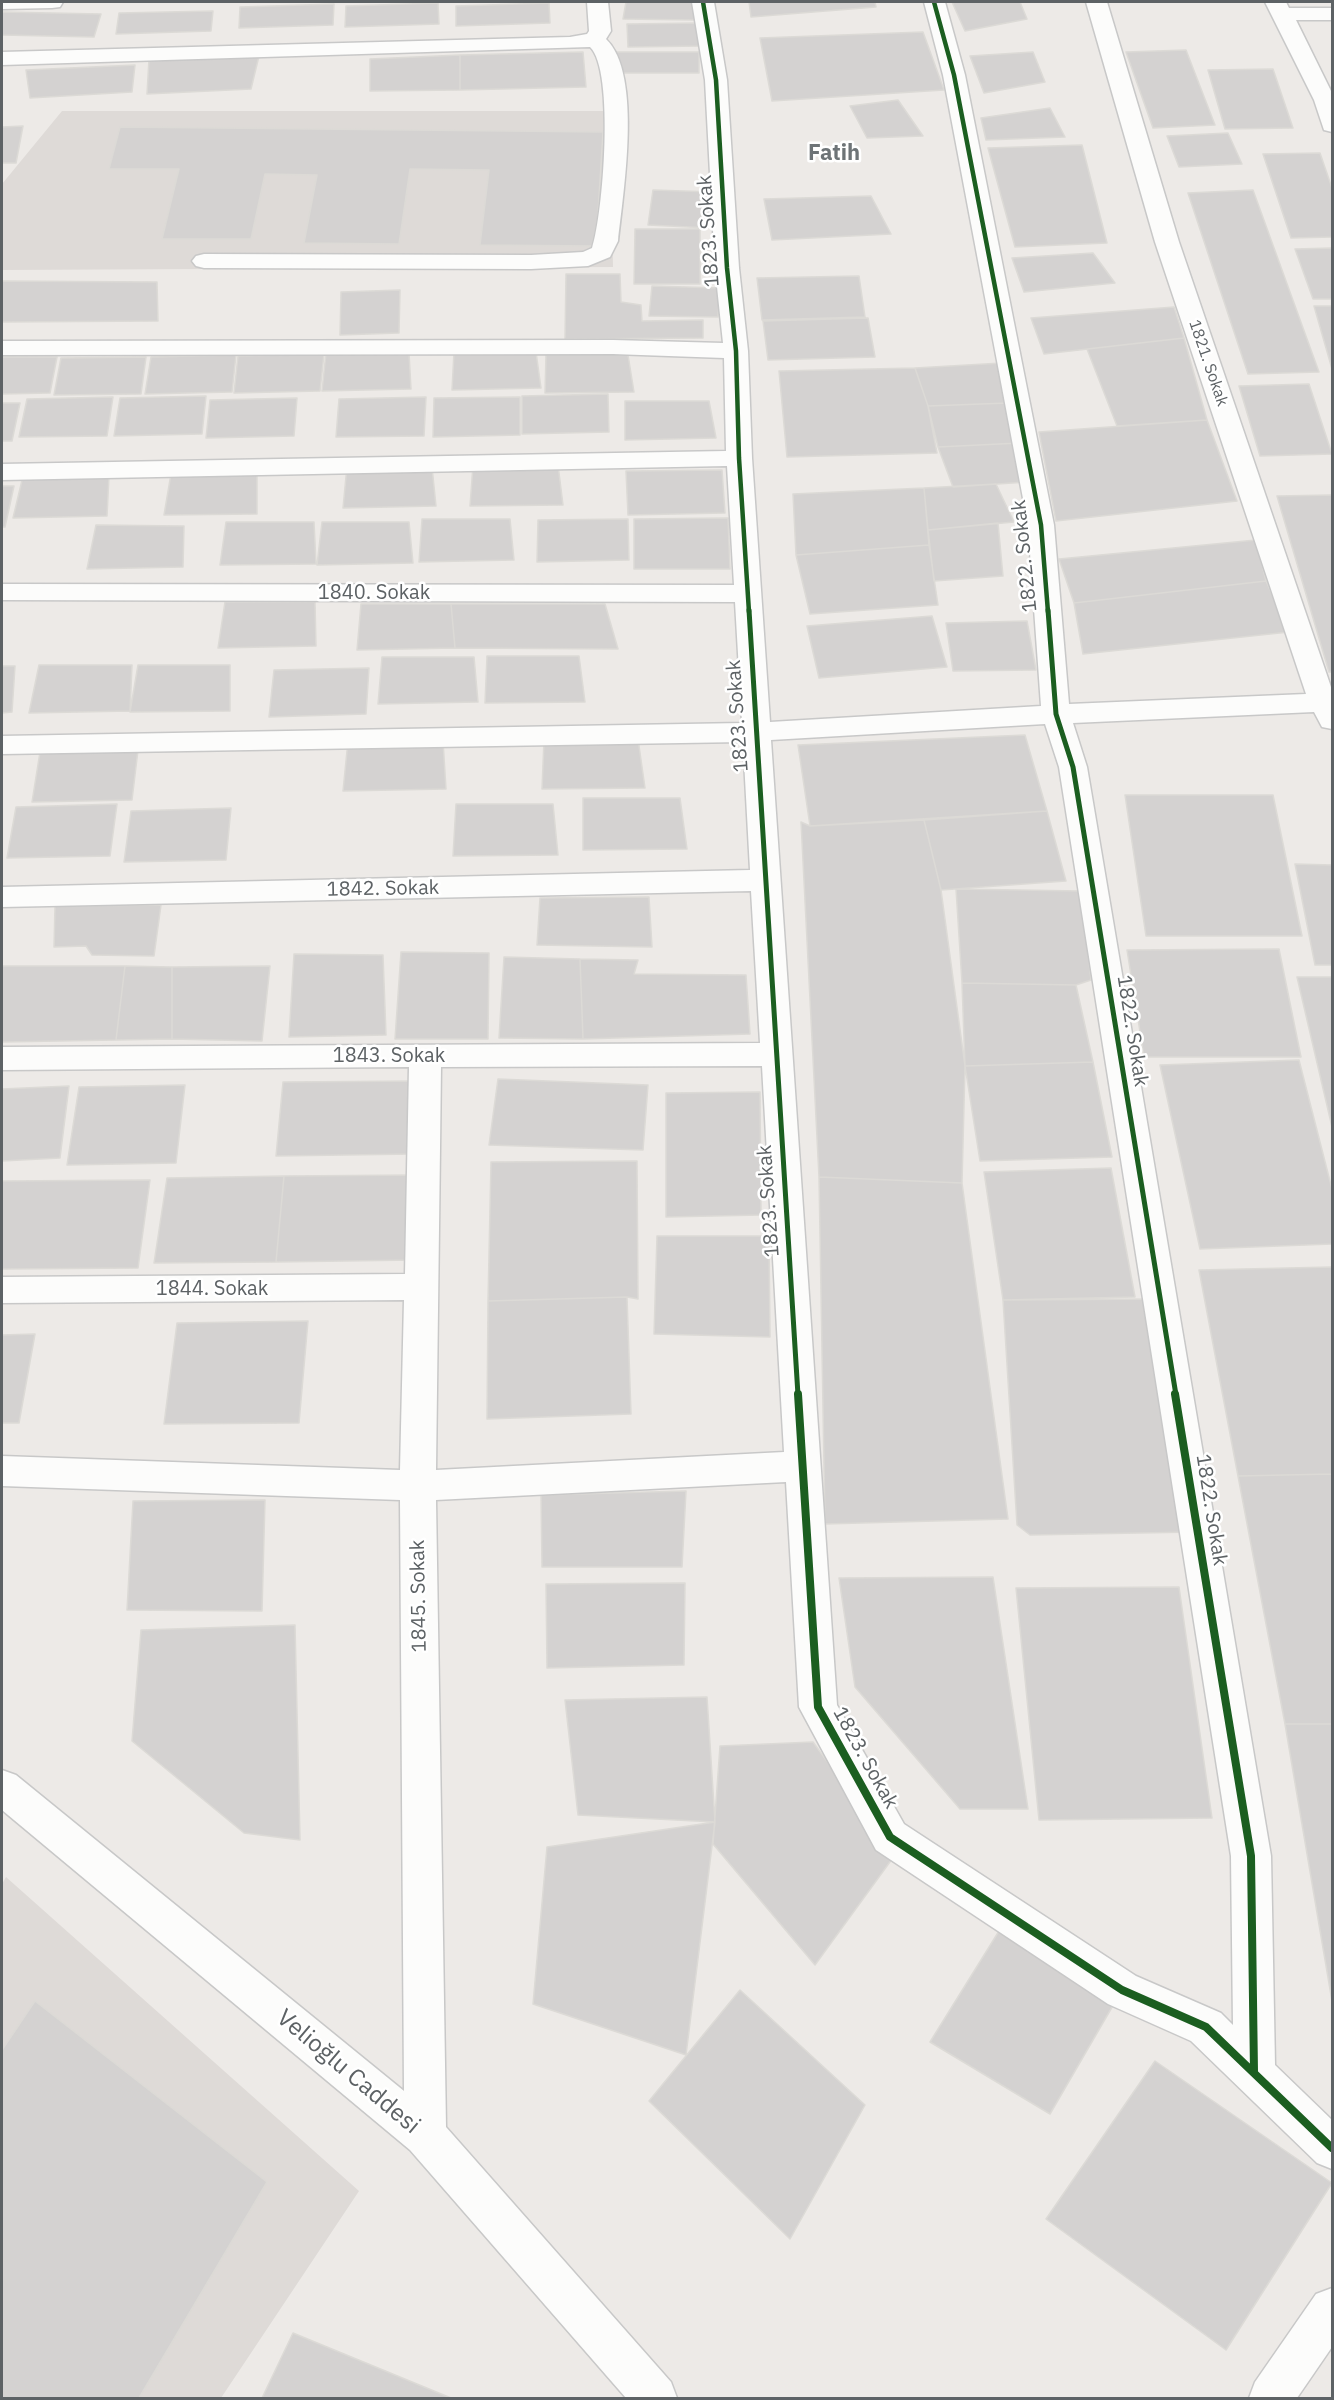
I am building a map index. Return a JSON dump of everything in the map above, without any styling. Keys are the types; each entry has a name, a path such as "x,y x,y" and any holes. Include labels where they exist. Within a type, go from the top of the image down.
{"street":[{"path":"2,3 52,2"},
{"path":"595,40 600,32 597,2"},
{"name":"1823. Sokak","path":"704,2 716,80 727,268 736,351 739,458 747,594 818,1707 890,1837 1122,1990 1206,2027 1332,2148"},
{"name":"1822. Sokak","path":"934,2 954,75 1041,525 1056,714 1072,767 1251,1856 1254,2072"},
{"name":"1821. Sokak","path":"1096,2 1167,242 1329,708"},
{"path":"1279,8 1332,14"},
{"path":"1279,8 1325,100 1332,125"},
{"path":"2,58 570,43 595,40 607,51 615,91 615,149 606,241 602,252 588,259 531,262 204,261"},
{"path":"2,348 613,346 736,351"},
{"path":"2,472 739,458"},
{"name":"1840. Sokak","path":"2,592 747,594"},
{"path":"2,745 756,732 1056,714 1329,708"},
{"name":"1842. Sokak","path":"2,897 765,880"},
{"name":"1843. Sokak","path":"2,1058 776,1054"},
{"name":"1845. Sokak","path":"425,1056 418,1486 425,2136"},
{"name":"1844. Sokak","path":"2,1290 422,1287"},
{"path":"2,1472 418,1486 802,1466"},
{"name":"Velioğlu Caddesi","path":"2,1787 425,2136 656,2398"},
{"path":"1271,2398 1332,2310"}],"shaded area":[{"path":"62,111 610,111 613,267 2,270 2,184"},
{"path":"6,1877 359,2191 221,2398 2,2398 2,1884"}],"building":[{"path":"626,2 695,2 694,20 623,19"},
{"path":"749,2 875,2 876,7 751,17"},
{"path":"952,2 1020,2 1027,19 965,31"},
{"path":"438,3 439,24 345,27 346,6"},
{"path":"549,3 550,23 456,26 456,6"},
{"path":"334,4 333,25 239,28 240,7"},
{"path":"213,11 211,31 116,34 119,13"},
{"path":"2,12 101,14 94,37 2,35"},
{"path":"699,23 701,46 628,47 627,24"},
{"path":"923,32 944,90 772,101 760,38"},
{"path":"1186,50 1215,125 1153,128 1126,52"},
{"path":"583,52 586,87 460,90 460,55"},
{"path":"616,52 699,52 699,73 615,73"},
{"path":"1033,52 1045,82 984,93 970,56"},
{"path":"460,55 460,90 370,91 370,59"},
{"path":"259,56 251,89 147,94 149,59"},
{"path":"135,65 132,92 30,98 26,70"},
{"path":"1273,69 1293,128 1225,129 1208,70"},
{"path":"898,100 923,136 867,138 850,106"},
{"path":"1050,108 1065,137 986,140 981,118"},
{"path":"23,126 16,163 2,163 2,127"},
{"path":"120,127 603,132 596,246 480,245 489,170 410,169 399,244 304,243 317,175 265,174 251,239 162,239 179,169 109,169"},
{"path":"1228,133 1242,164 1179,167 1167,136"},
{"path":"1082,145 1107,243 1015,247 988,148"},
{"path":"1320,153 1332,188 1332,237 1291,238 1263,154"},
{"path":"653,190 714,192 709,228 648,225"},
{"path":"1253,190 1319,372 1248,374 1188,193"},
{"path":"871,196 891,234 772,240 764,199"},
{"path":"635,229 700,229 700,284 634,284"},
{"path":"1332,248 1332,299 1313,299 1295,249"},
{"path":"1093,253 1115,283 1024,292 1012,258"},
{"path":"566,274 620,274 621,302 641,305 642,321 703,320 703,338 565,339"},
{"path":"859,276 865,317 762,320 757,278"},
{"path":"2,281 157,282 158,321 2,322"},
{"path":"652,286 720,288 718,317 649,316"},
{"path":"400,290 399,333 340,335 341,292"},
{"path":"1314,306 1332,306 1332,369"},
{"path":"1174,307 1184,338 1044,354 1031,318"},
{"path":"868,318 875,357 768,360 763,321"},
{"path":"1184,338 1207,420 1117,426 1087,349"},
{"path":"454,352 536,352 541,388 452,390"},
{"path":"326,353 409,353 411,389 322,391"},
{"path":"324,354 320,391 234,393 238,356"},
{"path":"236,355 232,392 145,394 151,357"},
{"path":"546,355 628,355 634,392 545,393"},
{"path":"2,357 57,357 50,393 2,394"},
{"path":"146,357 141,394 54,395 61,358"},
{"path":"1002,363 1008,403 928,406 915,368"},
{"path":"915,368 928,406 937,453 787,457 779,371"},
{"path":"1309,384 1332,454 1260,456 1239,386"},
{"path":"608,394 609,432 522,434 522,396"},
{"path":"206,396 202,434 114,436 120,398"},
{"path":"113,397 107,436 19,437 27,399"},
{"path":"426,397 424,436 336,437 339,399"},
{"path":"520,397 520,435 433,437 434,398"},
{"path":"297,398 294,436 206,438 210,400"},
{"path":"625,401 709,401 716,438 625,440"},
{"path":"2,403 20,403 12,441 2,441"},
{"path":"1008,403 1020,443 938,447 928,406"},
{"path":"1207,420 1237,501 1056,521 1039,432"},
{"path":"1020,443 1027,482 953,487 938,447"},
{"path":"473,465 558,465 563,505 470,506"},
{"path":"347,466 432,467 436,506 343,508"},
{"path":"722,470 725,513 628,515 626,471"},
{"path":"171,474 257,474 257,514 164,515"},
{"path":"23,476 109,476 107,516 13,518"},
{"path":"996,484 1014,522 928,530 924,488"},
{"path":"2,486 14,486 5,527 2,527"},
{"path":"924,488 929,545 796,555 793,494"},
{"path":"1332,495 1332,672 1329,672 1277,496"},
{"path":"728,518 730,569 634,569 634,519"},
{"path":"422,519 510,519 514,560 419,562"},
{"path":"628,519 629,560 537,562 538,520"},
{"path":"226,522 314,522 316,564 220,565"},
{"path":"322,522 409,522 413,563 317,565"},
{"path":"998,523 1003,576 934,581 928,530"},
{"path":"96,525 184,526 183,567 87,569"},
{"path":"1256,540 1266,581 1074,603 1059,559"},
{"path":"929,545 938,605 810,614 796,555"},
{"path":"1266,581 1289,632 1083,654 1074,603"},
{"path":"225,602 315,602 316,646 218,648"},
{"path":"361,604 451,604 455,648 357,650"},
{"path":"451,604 605,604 618,649 455,648"},
{"path":"932,616 947,667 819,678 807,626"},
{"path":"1027,621 1036,670 953,671 946,623"},
{"path":"487,656 579,656 585,702 485,703"},
{"path":"382,657 474,657 478,702 378,704"},
{"path":"39,665 132,665 130,711 29,713"},
{"path":"138,665 230,665 230,711 130,712"},
{"path":"2,666 15,666 12,712 2,713"},
{"path":"369,668 366,714 269,717 274,670"},
{"path":"1025,735 1047,811 810,826 798,745"},
{"path":"638,739 645,788 542,789 544,740"},
{"path":"348,741 443,741 446,789 343,791"},
{"path":"138,750 132,800 32,802 40,752"},
{"path":"1125,795 1273,795 1302,936 1146,936"},
{"path":"583,798 680,798 687,849 583,850"},
{"path":"117,804 110,856 7,858 16,807"},
{"path":"456,804 553,804 558,855 453,856"},
{"path":"231,808 226,860 124,862 131,811"},
{"path":"1047,811 1066,881 941,890 924,820"},
{"path":"924,820 941,890 965,1066 962,1183 819,1177 801,822 810,826"},
{"path":"1295,864 1332,865 1332,965 1315,965"},
{"path":"956,889 1081,891 1091,980 1076,985 962,983"},
{"path":"649,897 652,947 537,945 540,898"},
{"path":"161,905 154,956 92,955 86,946 54,947 55,906"},
{"path":"1279,949 1301,1057 1144,1057 1127,950"},
{"path":"401,952 489,953 488,1039 395,1039"},
{"path":"294,954 383,955 386,1035 289,1037"},
{"path":"504,957 580,959 583,1039 499,1038"},
{"path":"580,959 638,960 634,974 746,975 750,1034 583,1039"},
{"path":"2,966 125,966 116,1040 2,1042"},
{"path":"125,966 172,967 172,1039 116,1040"},
{"path":"270,966 262,1041 172,1039 172,967"},
{"path":"1297,977 1332,977 1332,1127"},
{"path":"962,983 1076,985 1093,1062 965,1066"},
{"path":"1299,1060 1332,1189 1332,1244 1200,1249 1160,1065"},
{"path":"1093,1062 1112,1157 980,1161 965,1066"},
{"path":"498,1079 648,1085 643,1150 489,1145"},
{"path":"418,1081 414,1154 276,1156 283,1082"},
{"path":"185,1085 176,1163 67,1165 79,1087"},
{"path":"69,1086 60,1158 2,1161 2,1089"},
{"path":"760,1092 761,1215 666,1217 666,1093"},
{"path":"637,1161 638,1299 627,1297 488,1301 491,1162"},
{"path":"1111,1168 1135,1297 1003,1300 984,1172"},
{"path":"418,1175 414,1260 276,1262 284,1176"},
{"path":"284,1176 276,1262 154,1263 167,1178"},
{"path":"819,1177 962,1183 1008,1519 825,1524"},
{"path":"150,1180 138,1268 2,1269 2,1181"},
{"path":"657,1236 769,1236 770,1337 654,1334"},
{"path":"1332,1267 1332,1474 1238,1476 1199,1270"},
{"path":"627,1297 631,1414 487,1419 488,1301"},
{"path":"1156,1299 1194,1532 1030,1535 1017,1525 1003,1300"},
{"path":"308,1321 299,1423 164,1424 177,1323"},
{"path":"35,1334 19,1423 2,1423 2,1335"},
{"path":"1332,1474 1332,1724 1285,1724 1238,1476"},
{"path":"686,1491 682,1567 542,1567 541,1495"},
{"path":"265,1500 262,1611 127,1610 133,1501"},
{"path":"993,1577 1028,1809 960,1809 855,1687 839,1578"},
{"path":"685,1583 684,1665 547,1668 546,1584"},
{"path":"1179,1587 1212,1818 1039,1820 1016,1588"},
{"path":"295,1625 300,1840 244,1833 132,1741 141,1630"},
{"path":"707,1697 715,1822 578,1815 565,1700"},
{"path":"1285,1724 1332,1724 1332,2001"},
{"path":"813,1742 895,1855 815,1965 713,1844 720,1746"},
{"path":"715,1822 686,2055 533,2004 547,1847"},
{"path":"1004,1923 1122,1990 1050,2114 930,2042"},
{"path":"740,1990 865,2105 790,2239 649,2101"},
{"path":"35,2001 267,2182 139,2398 2,2398 2,2050"},
{"path":"1155,2061 1332,2183 1226,2350 1046,2219"},
{"path":"293,2333 451,2398 262,2398"}],"cycle path":[{"path":"703,2 716,80 727,268 736,351 739,458 818,1707 890,1837 1122,1990 1206,2027 1332,2148"},
{"path":"934,2 954,75 1041,525 1056,714 1073,767 1251,1856 1254,2072"}],"district":[{"name":"Fatih","path":"834,154"}]}
